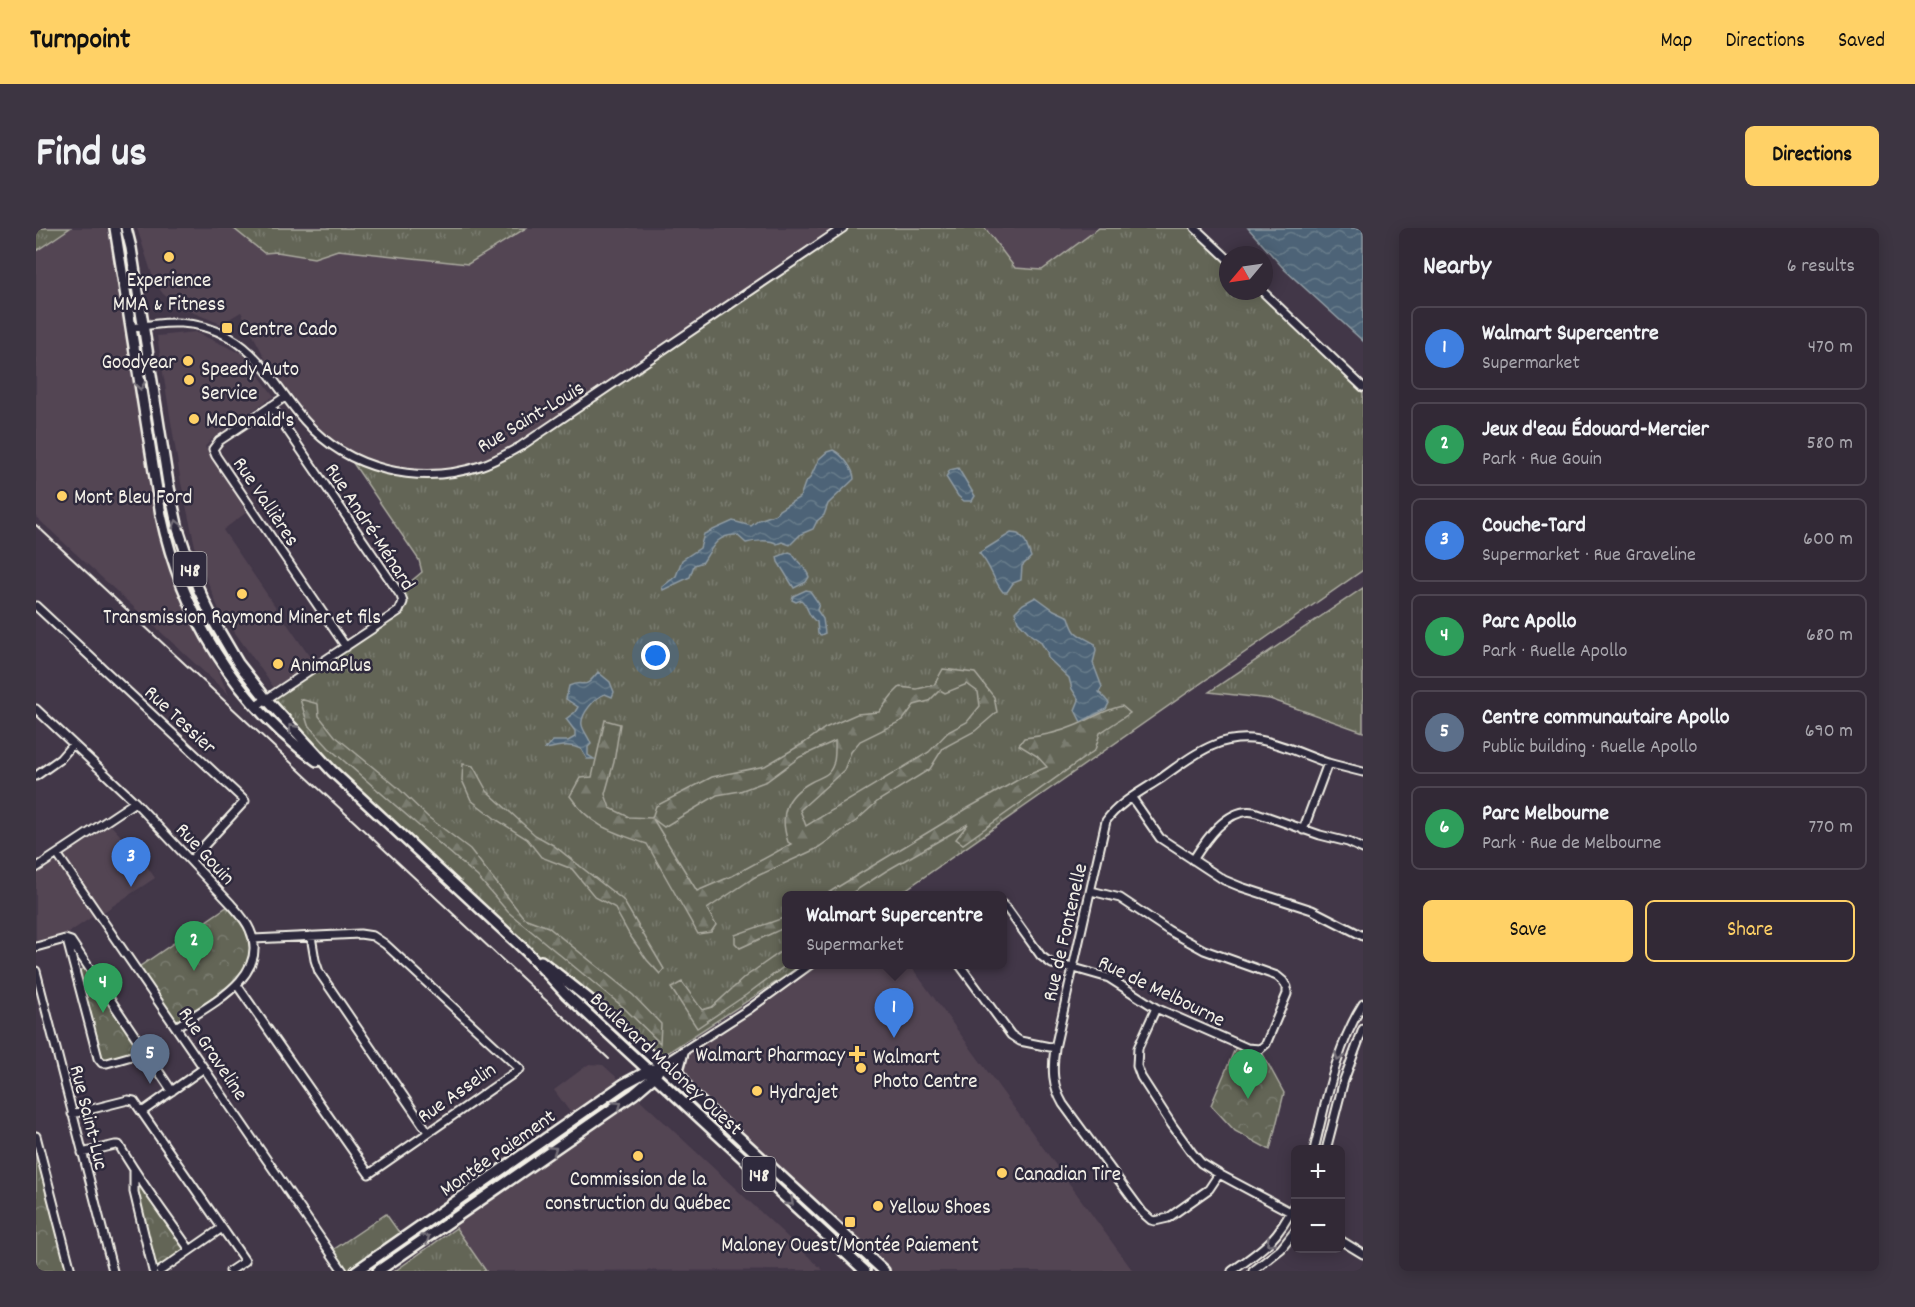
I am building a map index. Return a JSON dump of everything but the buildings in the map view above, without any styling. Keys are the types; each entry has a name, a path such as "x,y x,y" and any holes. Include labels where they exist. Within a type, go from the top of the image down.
{"main road":[{"name":"Boulevard Maloney Ouest","path":"115,228 165,532 190,602 208,639 256,706 304,752 332,771"},
{"name":"Boulevard Maloney Ouest","path":"126,228 144,325 171,499 186,556 204,601 238,663 332,771 526,951 566,994 865,1271"},
{"name":"Boulevard Maloney Ouest","path":"526,951 590,1000 884,1271"},
{"path":"683,1053 678,1065 680,1075 702,1105"},
{"name":"Montée Paiement","path":"378,1271 634,1094 651,1073 660,1066"},
{"name":"Montée Paiement","path":"356,1271 624,1084 651,1073"}],"street":[{"name":"Rue Saint-Louis","path":"132,328 182,322 202,326 227,336 253,355 285,397 322,438 349,457 389,471 426,474 462,471 481,466 510,452 560,421 843,228"},
{"path":"1195,228 1219,251"},
{"path":"1271,300 1363,387"},
{"name":"Rue Vallières","path":"285,397 216,442 213,449 346,646"},
{"name":"Rue André-Ménard","path":"256,706 399,610 403,605 403,599 271,406"},
{"name":"Rue Tessier","path":"36,606 245,801 191,860"},
{"name":"Rue Gouin","path":"36,709 135,802 191,860 243,919 253,939"},
{"name":"Rue de Fontenelle","path":"1219,1174 1209,1189 1168,1218 1155,1221 1146,1218 1056,1092 1052,1071 1055,1048 1106,821 1132,798 1198,753 1215,744 1234,739 1260,739 1278,743 1328,762 1363,772"},
{"path":"36,776 60,759 73,744"},
{"path":"1303,830 1328,762"},
{"path":"1132,798 1160,838 1233,884 1312,910 1363,936"},
{"path":"36,868 135,802"},
{"path":"1193,860 1209,835 1218,826 1244,811 1254,812 1303,830 1348,842 1363,849"},
{"name":"Rue Graveline","path":"57,854 343,1271"},
{"name":"Rue de Melbourne","path":"1007,909 1045,960 1052,964 1109,978 1156,1008 1237,1044 1255,1049 1263,1047 1269,1041 1287,990 1283,981 1277,976 1204,950 1168,930 1120,898 1091,891"},
{"name":"Rue Asselin","path":"237,985 369,1174 520,1069 373,936 360,933 253,939"},
{"path":"311,936 319,972 428,1132"},
{"path":"176,1027 237,985 250,969 253,939"},
{"path":"67,940 98,1058 102,1063 107,1063 146,1052"},
{"path":"36,947 71,941 172,1091"},
{"name":"Montée Paiement","path":"660,1066 749,1009 804,969"},
{"path":"963,969 1011,1035 1020,1041 1055,1048"},
{"name":"Rue Saint-Luc","path":"36,971 113,1271"},
{"path":"1315,1145 1335,1069 1352,1023 1363,1004"},
{"path":"1156,1008 1138,1048 1136,1059 1138,1072 1144,1083 1201,1163 1291,1213"},
{"path":"1327,1145 1344,1080 1363,1029"},
{"path":"142,1112 204,1068"},
{"path":"72,1114 130,1099 134,1101 245,1261 230,1271"},
{"path":"36,1136 71,1271"},
{"path":"82,1153 115,1144 119,1145 134,1171 190,1250"},
{"path":"134,1171 134,1192 153,1271"},
{"path":"1232,1271 1261,1250 1291,1217"},
{"path":"160,1271 222,1228"},
{"path":"1253,1271 1281,1249 1291,1236"},
{"path":"1345,1243 1363,1254"}],"shaded area":[{"path":"70,228 107,228 122,294 153,510 173,575 229,695 36,517 36,251"},
{"path":"137,228 843,228 560,421 491,462 451,472 379,469 322,438 285,397 241,312 221,324 184,309 163,294 154,281"},
{"path":"985,228 1099,228 1042,270 1015,268"},
{"path":"195,332 243,354 274,396 213,438 205,447 247,512 223,530 316,666 277,692 219,610 197,555 181,483 157,336"},
{"path":"107,821 142,859 155,878 55,942 36,947 36,868"},
{"path":"805,969 913,969 1133,1271 884,1271 660,1066"},
{"path":"589,1064 603,1065 624,1084 575,1119 554,1090"},
{"path":"634,1094 823,1270 484,1271 449,1221"}],"green space":[{"path":"36,228 70,228 36,251"},
{"path":"233,228 526,228 468,264 338,250 314,258 277,252 264,253"},
{"path":"843,228 985,228 1015,268 1042,270 1099,228 1195,228 1219,251 1219,300 1271,300 1363,387 1363,570 904,891 782,891 782,969 795,969 658,1059 526,951 410,844 267,700 399,611 402,589 422,572 419,560 349,457 379,469 443,473 499,458"},
{"path":"1363,588 1363,732 1270,699 1209,692"},
{"path":"943,669 975,673 994,697 997,712 975,731 943,748 930,769 878,801 856,821 816,849 755,877 707,909 716,925 711,932 698,934 647,844 613,832 595,822 570,796 580,778 592,777 605,720 620,724 614,762 605,794 610,808 629,817 652,818 656,806 712,777 765,766 825,728 857,714 879,712 900,687 917,689 934,685","holes":["967,684 978,692 980,706 967,722 948,732 929,752 806,826 800,810 844,770 851,752 860,741 903,720 914,705 929,701 940,690 945,693","835,741 831,770 802,787 786,807 785,832 791,844 732,876 697,891 653,819 664,827 717,795 740,791 767,781 800,757"]},
{"path":"300,699 318,704 319,716 335,736 396,786 428,817 470,849 524,918 548,927 633,995 661,1024 660,1043 623,1007 508,912 478,877 329,748 308,725"},
{"path":"1122,706 1130,713 1100,733 1095,750 963,844 956,839 968,824 855,891 831,891 968,808 1023,777 1047,767 1037,756 1019,745 1024,738 1062,731"},
{"path":"463,764 473,766 487,791 535,835 553,845 623,900 664,969 660,974 629,934 614,907 595,897 572,869 541,857 527,839 471,800 462,780"},
{"path":"231,904 243,919 254,948 242,980 176,1027 136,969"},
{"path":"782,918 782,929 740,948 735,943 735,935"},
{"path":"782,951 782,968 697,1028 671,988 682,982 702,1010 712,1007 745,977"},
{"path":"85,968 90,969 146,1052 102,1063 76,974"},
{"path":"1237,1044 1260,1049 1284,1093 1270,1150 1235,1131 1211,1105"},
{"path":"36,1136 71,1271 36,1271"},
{"path":"141,1185 190,1250 160,1271 153,1271 135,1189"},
{"path":"386,1214 403,1238 356,1271 343,1271 330,1252"},
{"path":"456,1228 486,1271 395,1271"}],"water":[{"path":"1248,228 1363,228 1363,341 1285,270 1273,256 1273,246 1264,246"},
{"path":"833,450 847,462 854,479 828,504 824,515 813,529 801,534 790,545 766,541 746,543 737,535 720,539 703,562 694,565 690,577 663,590 662,587 676,576 682,560 700,548 704,534 733,521 751,526 759,520 776,514 800,497 819,459"},
{"path":"958,468 975,496 972,501 964,501 958,496 946,477 950,470"},
{"path":"1011,533 1018,534 1025,541 1031,557 1022,566 1021,580 1013,583 1007,592 1003,592 979,553"},
{"path":"789,552 804,567 809,577 806,582 794,588 777,557"},
{"path":"806,590 810,591 819,604 817,610 823,619 825,633 821,635 818,634 817,622 811,617 804,602 792,600 793,596"},
{"path":"1036,597 1069,617 1075,632 1095,644 1093,663 1102,687 1099,692 1109,703 1106,709 1081,722 1075,710 1079,700 1072,689 1069,678 1048,658 1040,641 1018,621 1015,612 1023,604"},
{"path":"598,672 610,682 614,692 612,697 605,694 597,699 583,716 583,727 591,744 588,747 588,755 594,759 587,759 581,749 572,746 545,749 553,741 568,741 575,737 575,731 566,719 578,707 566,699 569,686 578,683 586,684"}],"railway":[{"path":"36,525 609,1059"}],"place":[{"name":"Experience MMA & Fitness","path":"169,257"},
{"name":"Centre Cado","path":"227,328"},
{"name":"Goodyear","path":"188,361"},
{"name":"Speedy Auto Service","path":"189,380"},
{"name":"McDonald's","path":"194,419"},
{"name":"Mont Bleu Ford","path":"62,496"},
{"name":"Transmission Raymond Miner et fils","path":"242,594"},
{"name":"AnimaPlus","path":"278,664"},
{"name":"Couche-Tard","path":"131,887"},
{"name":"Jeux d'eau Édouard-Mercier","path":"194,971"},
{"name":"Parc Apollo","path":"103,1013"},
{"name":"Walmart Supercentre","path":"894,1038"},
{"name":"Walmart Pharmacy","path":"857,1054"},
{"name":"Walmart Photo Centre","path":"861,1068"},
{"name":"Centre communautaire Apollo","path":"150,1084"},
{"name":"Hydrajet","path":"757,1091"},
{"name":"Parc Melbourne","path":"1248,1099"},
{"name":"Commission de la construction du Québec","path":"638,1156"},
{"name":"Canadian Tire","path":"1002,1173"},
{"name":"Yellow Shoes","path":"878,1206"},
{"name":"Maloney Ouest/Montée Paiement","path":"850,1222"}]}
